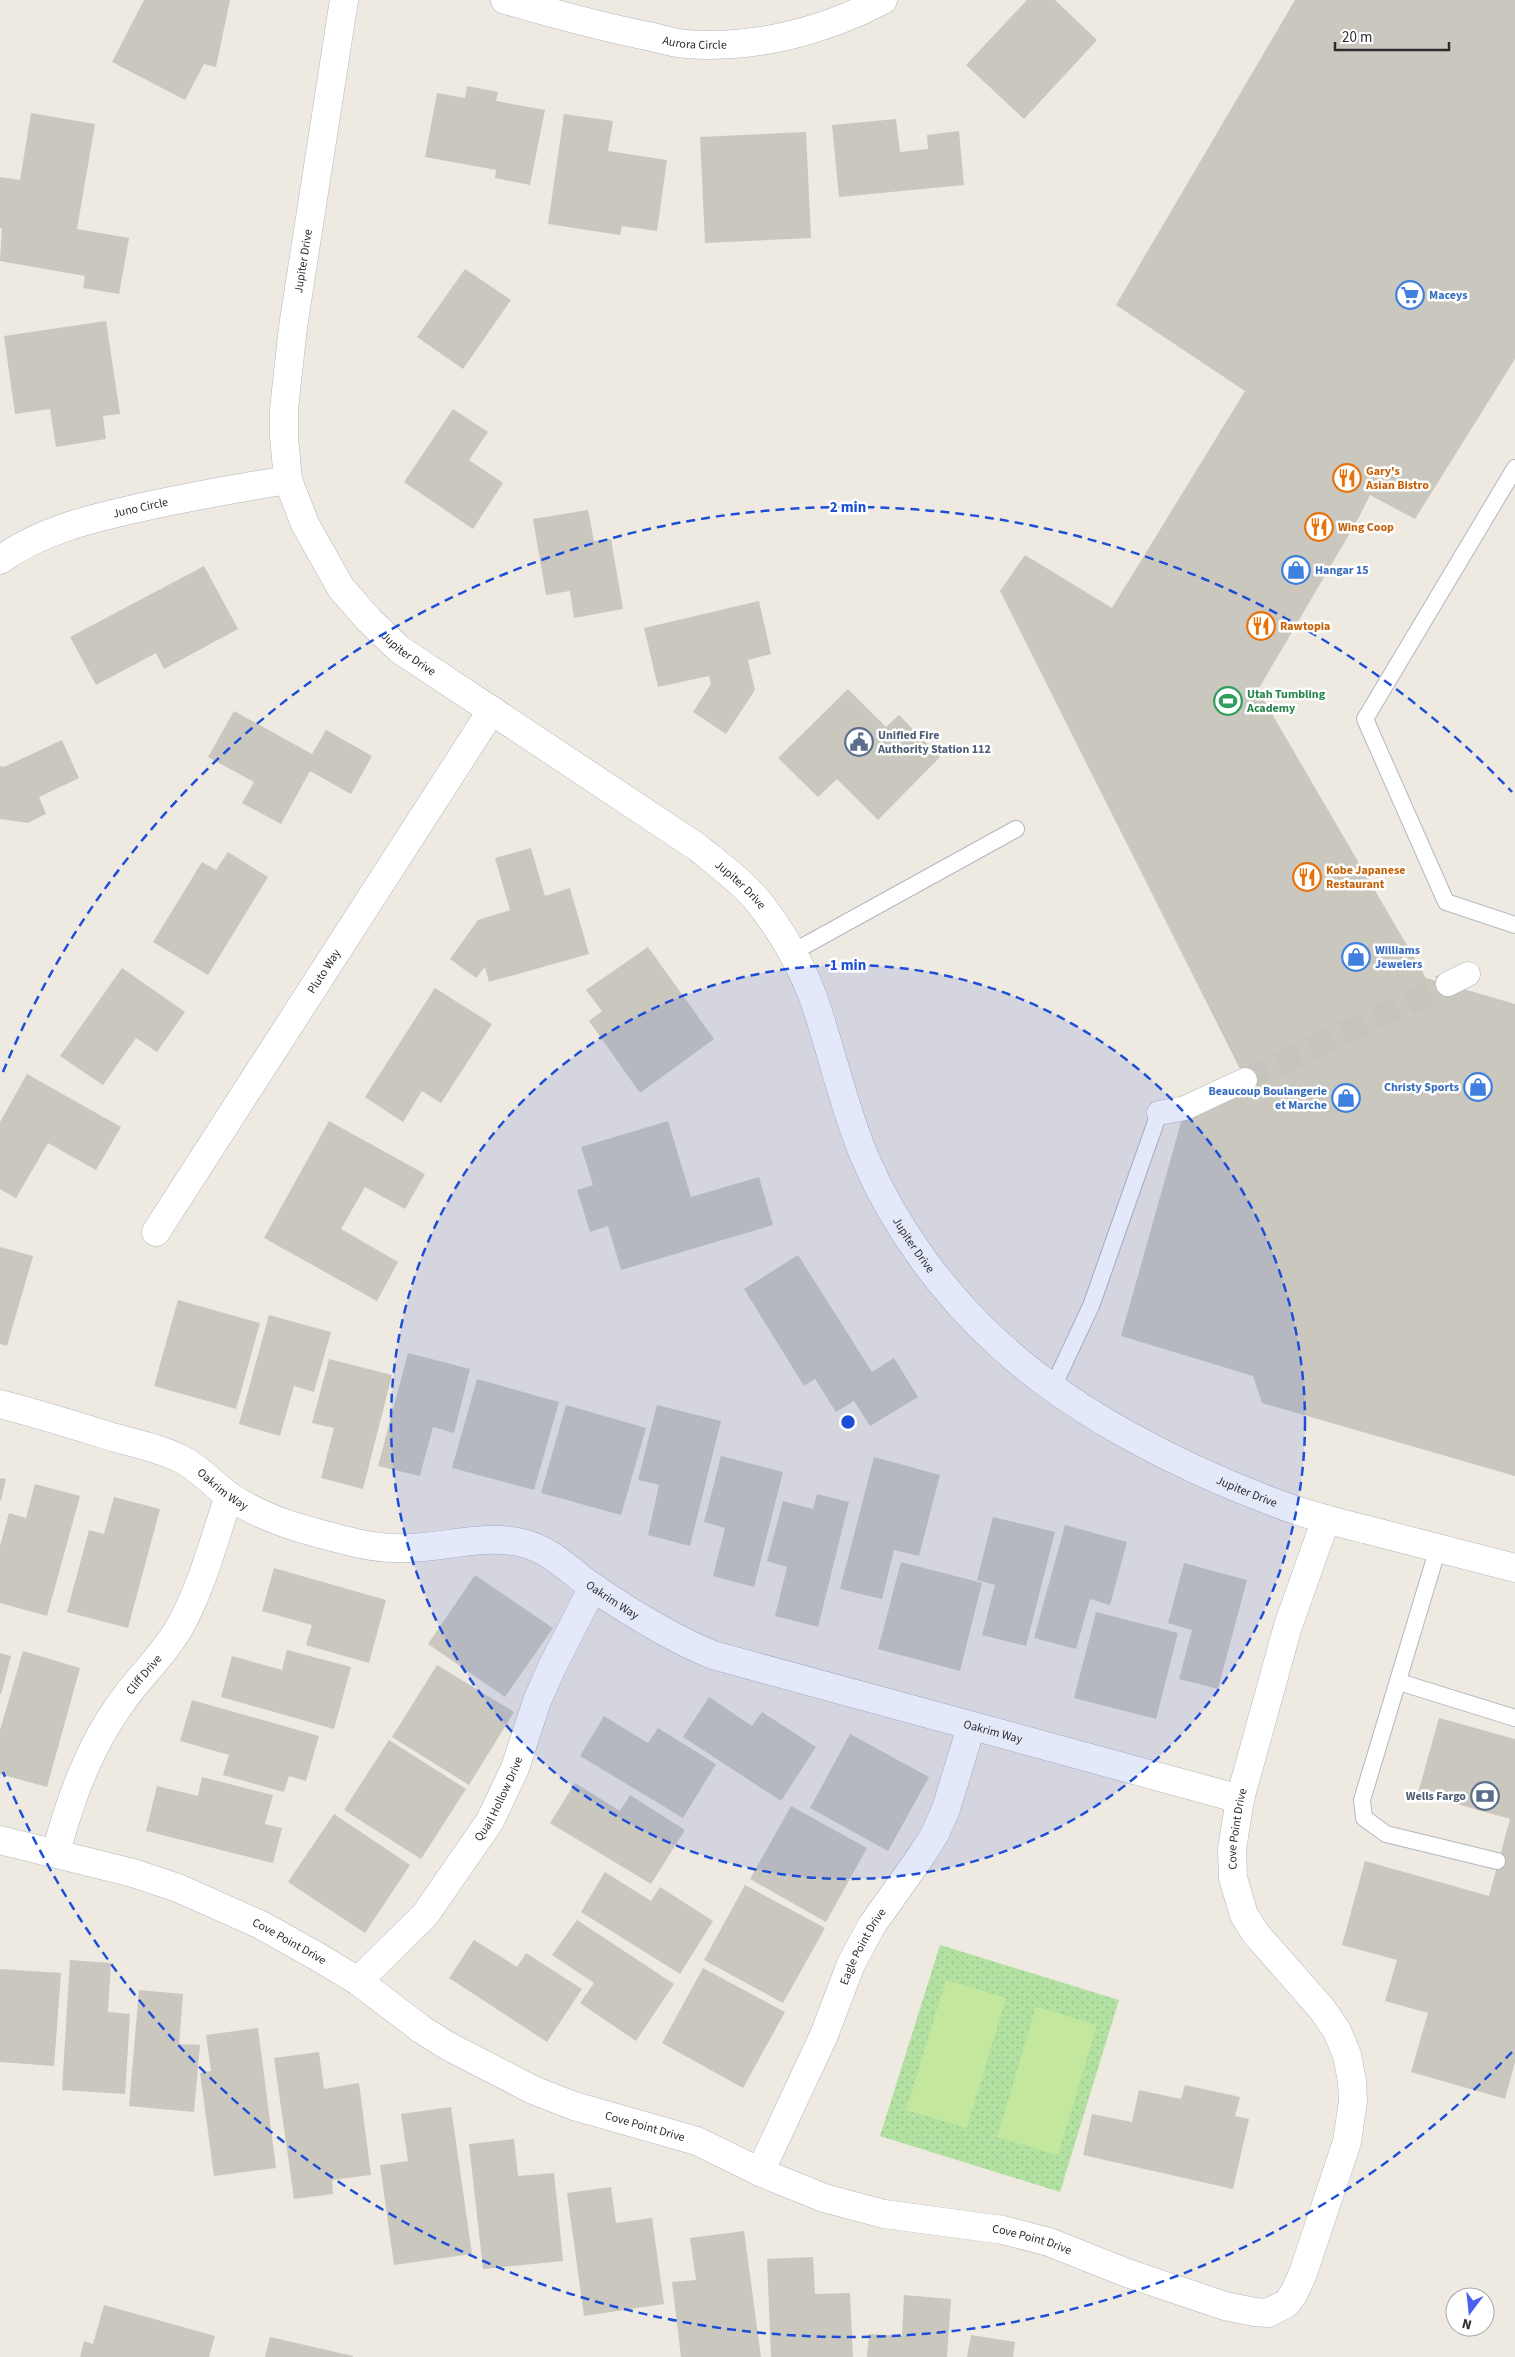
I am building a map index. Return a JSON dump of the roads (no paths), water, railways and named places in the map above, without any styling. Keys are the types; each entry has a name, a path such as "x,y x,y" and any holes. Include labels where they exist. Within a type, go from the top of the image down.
{"street":[{"name":"Jupiter Drive","path":"344,0 293,327 284,409 288,480 305,524 341,588 398,649 697,847 734,877 761,904 793,952 812,997 853,1130 872,1174 903,1229 948,1291 1001,1346 1053,1386 1098,1417 1190,1467 1275,1503 1326,1519 1515,1568"},
{"name":"Aurora Circle","path":"505,0 623,31 685,44 741,43 800,33 855,15 883,0"},
{"name":"Juno Circle","path":"0,560 40,537 76,522 205,493 288,480"},
{"name":"Pluto Way","path":"156,1232 492,710"},
{"path":"1159,1113 1185,1108 1245,1080"},
{"name":"Oakrim Way","path":"0,1404 167,1453 198,1469 229,1496 254,1512 278,1522 367,1545 411,1548 475,1540 518,1542 536,1547 553,1556 593,1587 671,1636 712,1655 970,1727 1240,1799"},
{"name":"Cliff Drive","path":"56,1852 69,1805 91,1750 122,1702 168,1645 180,1627 191,1602 229,1496"},
{"name":"Cove Point Drive","path":"0,1840 56,1852 178,1888 261,1925 358,1981 421,2029 446,2045 533,2090 583,2108 697,2141 760,2172 824,2198 865,2210 1003,2230 1049,2242 1127,2274 1225,2306 1268,2313 1287,2303 1303,2273 1346,2142 1353,2101 1352,2081 1347,2055 1337,2031 1322,2009 1256,1934 1244,1915 1233,1878 1232,1850 1240,1799 1288,1626 1326,1519"},
{"name":"Quail Hollow Drive","path":"358,1981 425,1915 490,1821 515,1768 537,1701 552,1667 593,1587"},
{"name":"Eagle Point Drive","path":"760,2172 821,2042 851,1964 872,1925 935,1834 946,1809 970,1727"}],"lane":[{"path":"1515,468 1365,720 1446,902 1515,925"},
{"path":"793,952 1016,829"},
{"path":"1053,1386 1091,1306 1159,1113"},
{"path":"1438,1548 1362,1800 1364,1818 1386,1834 1497,1861"},
{"path":"1399,1682 1515,1718"}],"tunnel":[{"path":"1245,1080 1448,984"}],"place":[{"name":"Maceys","path":"1410,295"},
{"name":"Gary's Asian Bistro","path":"1347,478"},
{"name":"Wing Coop","path":"1319,527"},
{"name":"Hangar 15","path":"1296,570"},
{"name":"Rawtopia","path":"1261,626"},
{"name":"Utah Tumbling Academy","path":"1228,701"},
{"name":"Unified Fire Authority Station 112","path":"859,742"},
{"name":"Kobe Japanese Restaurant","path":"1307,877"},
{"name":"Williams Jewelers","path":"1356,957"},
{"name":"Christy Sports","path":"1478,1087"},
{"name":"Beaucoup Boulangerie et Marche","path":"1346,1098"},
{"name":"Wells Fargo","path":"1485,1796"}]}
